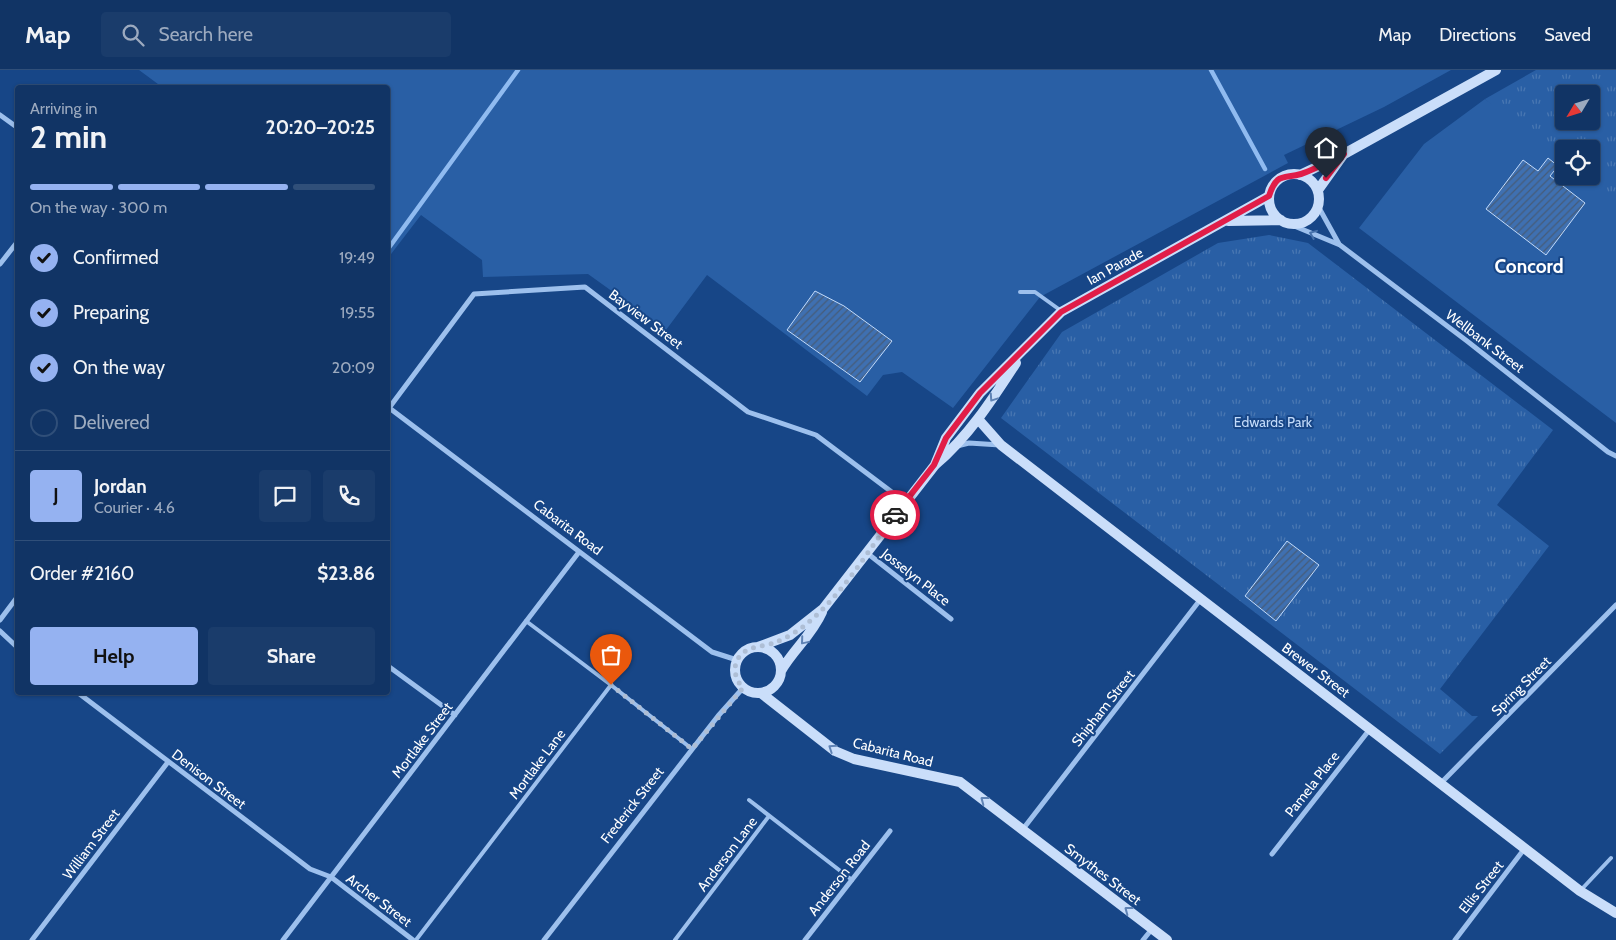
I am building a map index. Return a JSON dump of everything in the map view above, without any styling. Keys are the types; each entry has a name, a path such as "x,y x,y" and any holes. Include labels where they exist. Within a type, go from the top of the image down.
{"main road":[{"path":"1300,175 1314,183 1318,190 1318,206 1310,219 1302,223 1284,222 1272,210 1269,196 1277,181 1284,176 1300,175 1344,154 1496,70"},
{"path":"1318,190 1344,154"},
{"name":"Ian Parade","path":"971,419 980,393 1061,312 1269,196"},
{"name":"Ian Parade","path":"1227,221 1284,222"},
{"name":"Ian Parade","path":"934,465 953,428 971,419 1026,348"},
{"path":"953,428 971,419"},
{"path":"823,609 816,626 788,659 774,687 761,693 748,691 743,688 735,675 737,660 746,650 790,635 823,609 934,465 956,447 971,419"},
{"name":"Brewer Street","path":"971,419 1001,446 1200,600 1580,891 1616,913"},
{"path":"758,647 772,652 780,664 781,671"},
{"name":"Cabarita Road","path":"761,693 835,751 854,759 960,782 1022,829"},
{"name":"Smythes Street","path":"1022,829 1167,940"}],"street":[{"path":"0,115 15,126"},
{"name":"Wellbank Street","path":"1318,206 1340,245"},
{"name":"Wellbank Street","path":"1284,222 1340,245 1474,346 1608,452 1616,456"},
{"path":"0,264 15,245"},
{"name":"Bayview Street","path":"390,404 474,294 585,287 748,412 816,435 905,502"},
{"name":"Cabarita Road","path":"390,409 712,652 737,660"},
{"path":"956,447 969,443 1001,446"},
{"name":"Mortlake Street","path":"282,940 579,552"},
{"name":"Josselyn Place","path":"867,553 951,618"},
{"path":"0,620 15,600"},
{"name":"Shipham Street","path":"1022,829 1200,600"},
{"name":"Spring Street","path":"1441,783 1616,605"},
{"path":"0,632 15,645"},
{"path":"390,667 455,715"},
{"name":"Frederick Street","path":"544,940 692,749 743,688"},
{"name":"Denison Street","path":"81,695 310,869 331,877"},
{"name":"Pamela Place","path":"1272,854 1370,729"},
{"name":"William Street","path":"32,940 168,762"},
{"name":"Anderson Road","path":"805,940 890,830"},
{"name":"Ellis Street","path":"1455,940 1526,848"},
{"name":"Archer Street","path":"331,877 415,940"},
{"path":"1144,940 1152,929"}],"lane":[{"path":"1020,292 1035,292 1061,312"},
{"path":"969,443 971,419"},
{"path":"526,621 692,749"},
{"name":"Mortlake Lane","path":"415,940 611,685"},
{"path":"749,800 770,816"},
{"name":"Anderson Lane","path":"675,940 770,816 852,880"},
{"path":"1580,891 1611,858"}],"green space":[{"path":"139,70 1451,70 1384,107 1284,155 1288,163 1040,297 953,408 902,372 883,375 867,396 707,275 666,330 588,274 483,277 482,260 421,215 390,255 390,85 159,85"},
{"path":"1536,70 1616,70 1616,201 1595,185 1600,185 1600,140 1555,140 1555,156 1531,139 1485,99"},
{"path":"1485,99 1555,151 1555,185 1599,185 1616,198 1616,423 1359,228 1424,144"},
{"name":"Edwards Park","path":"1269,235 1308,243 1553,430 1497,505 1549,546 1440,689 1472,716 1478,716 1440,754 1001,418 1062,332 1218,243"}],"building":[{"path":"1548,158 1555,164 1555,170 1550,176 1555,180 1555,185 1562,185 1585,203 1546,255 1486,209 1523,160 1538,171"},
{"path":"815,291 844,306 892,341 860,382 787,330"},
{"path":"1287,541 1319,565 1276,621 1245,596"}],"waterway":[{"path":"390,246 518,70"},
{"path":"1211,70 1265,169"}],"way so far":[{"path":"611,685 692,749 743,688 735,675 737,660 741,654 746,650 774,643 790,635 803,627 823,609 895,515"}],"district":[{"name":"Concord","path":"1529,266"}],"route":[{"path":"895,515 934,465 946,438 980,393 1061,312 1269,196 1277,181 1284,176 1300,175 1344,154 1326,178"}]}
